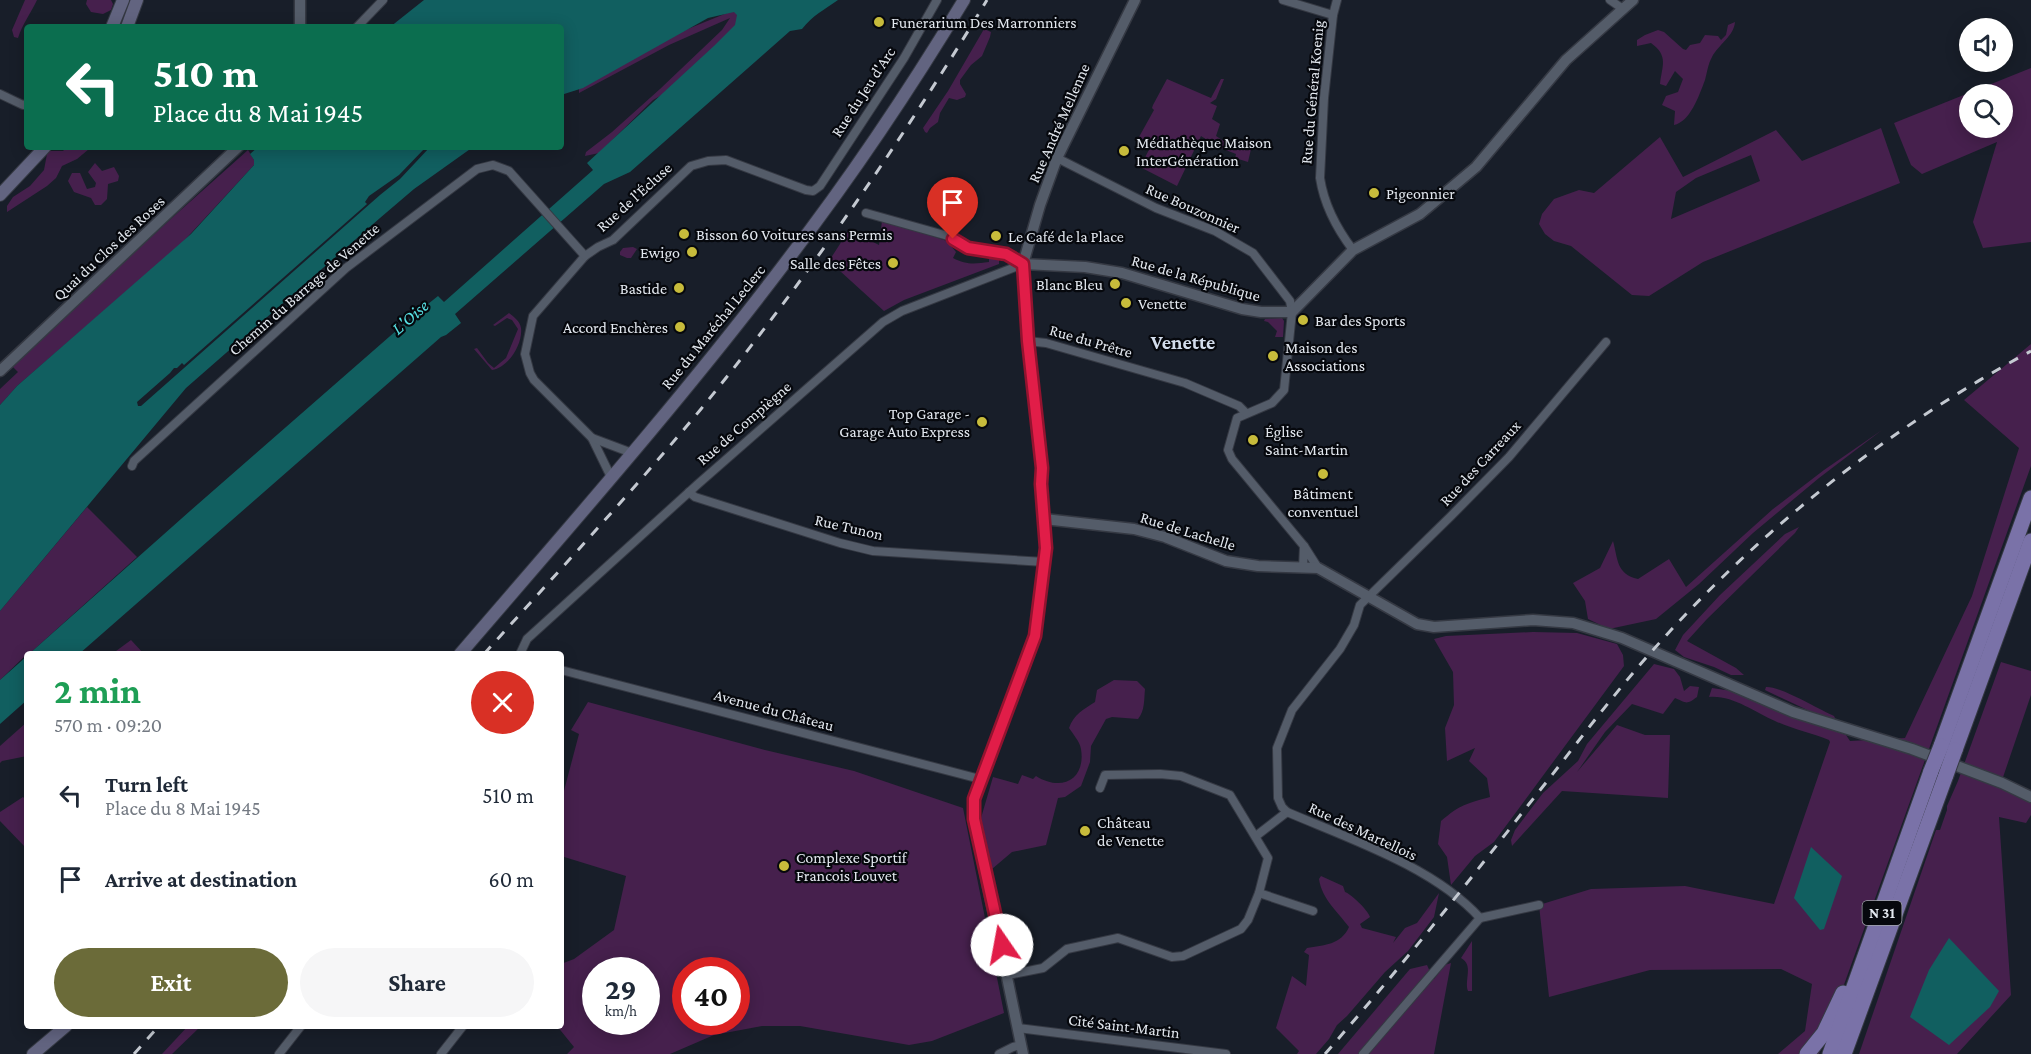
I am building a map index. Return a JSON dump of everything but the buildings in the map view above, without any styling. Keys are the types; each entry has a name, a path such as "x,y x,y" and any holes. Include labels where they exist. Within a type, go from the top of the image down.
{"highway":[{"name":"N 31","path":"1948,748 2031,498"},
{"name":"N 31","path":"1830,1054 1878,923 2031,541"},
{"name":"N 31","path":"1844,1054 1938,773"},
{"path":"1807,1054 1824,1033 1878,923"}],"main road":[{"path":"113,24 123,0"},
{"path":"128,24 137,0"},
{"name":"Rue du Maréchal Leclerc","path":"463,651 632,453 787,261 892,113 964,0"},
{"path":"0,195 42,150"},
{"path":"33,1054 62,1029"}],"street":[{"path":"300,0 300,24"},
{"path":"360,24 383,0"},
{"name":"Rue du Jeu d'Arc","path":"806,190 813,191 820,186 904,58 937,0"},
{"name":"Rue André Mellenne","path":"1022,1050 974,819 974,799 1035,636 1045,562 1042,468 1028,341 1023,264 1040,205 1057,158 1135,0"},
{"path":"1283,0 1333,15"},
{"name":"Rue du Général Koenig","path":"1337,0 1333,15 1324,98 1320,178 1322,190 1336,225 1353,250"},
{"path":"1610,0 1623,9"},
{"path":"1633,0 1566,60 1476,167 1420,214 1353,250 1292,312 1284,390 1272,403 1237,418 1228,450 1232,459 1304,546 1320,569 1417,624 1434,627 1533,620 1573,622 1622,638 1793,712 1912,749 2002,783 2031,797"},
{"path":"0,94 24,105"},
{"name":"Quai du Clos des Roses","path":"0,371 235,150"},
{"name":"Rue Bouzonnier","path":"1057,158 1156,208 1215,231 1253,253 1290,301 1292,312"},
{"name":"Rue de l'Écluse","path":"632,453 592,438 534,380 525,354 533,316 585,256 613,240 691,166 708,161 726,160 806,190"},
{"name":"Chemin du Barrage de Venette","path":"132,466 134,461 346,268 477,169 493,165 504,167 585,256"},
{"path":"866,213 948,236 968,248 1006,254 1023,264"},
{"name":"Rue de la République","path":"1023,264 1085,267 1122,273 1242,309 1261,312 1292,312"},
{"name":"Rue de Compiègne","path":"521,651 527,639 689,492 883,322 902,311 1023,264"},
{"name":"Rue du Prêtre","path":"1028,341 1046,343 1185,383 1239,406 1246,413"},
{"name":"Rue des Carreaux","path":"1367,596 1509,457 1606,342"},
{"path":"592,438 611,477"},
{"path":"600,454 609,444"},
{"name":"Rue Tunon","path":"689,492 695,498 840,543 873,550 1045,562"},
{"name":"Rue de Lachelle","path":"1044,519 1134,529 1165,537 1226,561 1258,566 1320,569"},
{"path":"1303,568 1304,546"},
{"name":"Rue des Martellois","path":"1367,596 1360,605 1354,625 1340,649 1292,710 1277,748 1278,798 1287,813 1380,852 1437,882 1480,918"},
{"name":"Avenue du Château","path":"564,671 980,779"},
{"path":"1008,975 1043,968 1067,949 1118,938 1172,957 1182,956 1241,929 1248,920 1259,893 1268,858 1230,795 1181,776 1160,774 1105,775 1100,788"},
{"path":"1256,836 1287,813"},
{"path":"1259,893 1313,911"},
{"path":"1363,1054 1480,918 1539,905"},
{"name":"Cité Saint-Martin","path":"1018,1028 1226,1054"},
{"path":"279,1054 300,1029"},
{"path":"441,1054 461,1029"},
{"path":"999,1054 1013,1047 1022,1050"}],"shaded area":[{"path":"25,0 37,0 18,38 14,37 12,30"},
{"path":"87,0 111,0 113,4 111,10 103,14 91,12 86,4"},
{"path":"424,0 838,0 815,16 802,29 790,31 630,172 604,184 455,314 461,323 441,337 82,651 32,651 413,316 438,296 444,302 593,170 587,163 715,45 735,25 737,15 734,12 708,18 583,88 564,94 564,24 394,24"},
{"path":"732,11 738,12 736,27 667,92 653,100 599,153 585,156 586,152 660,89 722,30 730,18 669,45 579,93 579,87 673,35"},
{"path":"1735,22 1732,32 1711,60 1700,93 1689,114 1680,123 1674,125 1675,111 1662,105 1666,96 1678,92 1683,79 1675,71 1666,86 1660,84 1663,62 1660,52 1651,43 1637,46 1637,40 1658,30 1664,32 1686,50 1690,45 1700,43 1705,35 1718,36 1721,40 1726,35 1728,25"},
{"path":"984,29 991,32 982,56 971,65 960,80 966,94 965,97 957,100 949,98 940,113 938,122 927,133 925,132 923,128 948,91"},
{"path":"2031,68 2031,242 1983,248 1973,222 1997,142 1922,174 1911,165 1894,123 1959,97 1959,138 2013,138 2013,84 1991,84"},
{"path":"1167,79 1211,98 1221,79 1224,79 1216,99 1210,103 1217,106 1212,119 1220,124 1216,136 1251,149 1248,162 1235,158 1236,154 1218,147 1201,136 1177,186 1140,167 1152,144 1139,137"},
{"path":"1881,128 1900,183 1703,262 1649,296 1632,295 1571,246 1554,241 1545,234 1539,224 1542,214 1554,199 1579,190 1594,193 1660,137 1683,177 1776,130 1802,161","holes":["1751,155 1760,181 1671,219 1676,192 1696,178"]},
{"path":"88,150 77,159 62,166 56,178 47,186 7,212 7,206 13,197 30,186 44,170 47,154 50,151"},
{"path":"248,150 254,160 254,165 181,244 17,386 0,405 0,389 18,372 12,366"},
{"path":"255,150 423,150 399,175 369,196 365,202 367,204 184,365 182,363 174,368 137,402 138,406 141,406 400,179 427,150 469,150 414,189 186,388 0,611 0,405 17,386 191,234 254,165 250,154"},
{"path":"95,163 102,171 114,167 119,176 118,181 108,184 107,199 101,205 95,205 91,198 74,192 68,181 72,173 80,173 87,189 95,187 96,183 88,172"},
{"path":"877,218 947,241 956,252 953,258 958,260 966,263 979,263 989,262 989,258 999,260 999,264 904,300 884,311 829,261 849,230 879,245 882,221"},
{"path":"623,248 637,249 631,258 620,255"},
{"path":"509,313 520,326 520,341 509,360 492,370 474,349 477,348 494,368 506,358 518,329 512,320 507,318 493,325"},
{"path":"1282,318 1284,321 1283,337 1275,337 1277,331 1264,321 1265,319"},
{"path":"2031,344 2031,466 1819,1054 1778,1054 1805,1031 1812,984 1781,969 1650,970 1549,997 1539,905 1591,889 1685,886 1774,904 1830,742 1781,724 1735,701 1709,697 1712,688 1732,691 1846,735 1850,741 1905,738 1972,596 2019,448 1964,400"},
{"path":"1882,430 1753,533 1699,584 1656,619 1609,629 1588,619 1585,601 1573,583 1600,568 1613,541 1619,565 1631,577 1638,579 1669,559 1686,587 1773,509"},
{"path":"87,507 137,557 32,651 24,651 24,657 0,680 0,611"},
{"path":"1799,527 1687,641 1736,668 1744,675 1731,675 1684,657 1675,650 1683,635 1720,595 1785,534"},
{"path":"1533,632 1577,633 1617,644 1623,655 1624,666 1494,842 1475,856 1451,885 1447,857 1438,844 1441,821 1464,805 1490,797 1487,778 1469,761 1475,748 1447,761 1445,728 1454,705 1453,672 1434,639 1446,636"},
{"path":"131,640 141,651 116,651"},
{"path":"24,659 24,703 0,724 0,680"},
{"path":"2001,662 2031,671 2031,695 2000,786 2031,803 2031,815 2026,823 1999,817 2011,995 1957,1054 1859,1054 1936,830 1940,830"},
{"path":"1654,664 1674,669 1680,677 1684,691 1690,686 1699,687 1697,697 1686,702 1675,698 1663,714 1632,704 1605,732 1577,772 1617,725 1645,735 1670,735 1668,798 1562,791 1512,846 1511,840 1515,830 1543,793 1578,761 1587,744"},
{"path":"1114,680 1137,681 1145,689 1144,705 1140,716 1138,719 1112,717 1106,719 1091,746 1090,762 1081,786 1065,797 1058,798 1046,845 1012,852 992,869 981,818 993,777 1018,784 1022,775 1033,779 1036,776 1054,783 1070,780 1080,769 1082,760 1080,746 1069,728 1071,723 1079,713 1095,702 1097,690"},
{"path":"1766,687 1799,698 1834,716 1836,720 1831,721 1769,692 1765,690"},
{"name":"Complexe Sportif Francois Louvet","path":"588,702 765,750 854,771 963,808 1004,1013 932,1041 909,1045 800,1026 750,1028 750,957 672,957 672,1035 714,1035 670,1054 567,1054 574,1047 559,1029 564,1029 564,963 574,959 614,930 626,876 564,857 564,791 579,734 571,730"},
{"path":"24,725 24,757 0,763 0,746"},
{"path":"24,798 24,846 0,821 0,812"},
{"path":"1811,847 1842,876 1824,929 1820,930 1794,898"},
{"path":"1321,876 1343,886 1345,892 1366,910 1370,917 1360,924 1362,928 1396,937 1393,943 1405,928 1417,923 1439,893 1434,917 1408,951 1385,972 1337,1025 1316,1054 1297,1054 1299,1051 1276,1028 1292,976 1306,986 1309,955 1304,952 1307,948 1337,941 1349,927 1323,893 1319,879"},
{"path":"1949,938 1999,991 1990,1007 1949,1045 1910,1017 1929,970"},
{"path":"1472,941 1472,991 1468,991 1468,969 1461,958"},
{"path":"1451,963 1434,1054 1363,1054 1432,978 1434,979 1445,965"},
{"path":"1427,965 1431,974 1358,1054 1338,1054 1410,969"},
{"path":"185,1029 198,1029 172,1054 162,1054"}],"railway":[{"path":"487,651 648,471 701,409 778,311 921,106 987,0"},
{"path":"1325,1054 1429,930 1621,688 1653,650 1737,563 1829,484 1877,448 1927,413 2031,351"},
{"path":"134,1054 156,1029"}],"place":[{"name":"Funerarium Des Marronniers","path":"879,22"},
{"name":"Médiathèque Maison InterGénération","path":"1124,151"},
{"name":"Pigeonnier","path":"1374,193"},
{"name":"Bisson 60 Voitures sans Permis","path":"684,234"},
{"name":"Le Café de la Place","path":"996,236"},
{"name":"Ewigo","path":"692,252"},
{"name":"Salle des Fêtes","path":"893,263"},
{"name":"Blanc Bleu","path":"1115,284"},
{"name":"Bastide","path":"679,288"},
{"name":"Venette","path":"1126,303"},
{"name":"Bar des Sports","path":"1303,320"},
{"name":"Accord Enchères","path":"680,327"},
{"name":"Maison des Associations","path":"1273,356"},
{"name":"Top Garage - Garage Auto Express","path":"982,422"},
{"name":"Église Saint-Martin","path":"1253,440"},
{"name":"Bâtiment conventuel","path":"1323,474"},
{"name":"Château de Venette","path":"1085,831"},
{"name":"Complexe Sportif Francois Louvet","path":"784,866"}],"district":[{"name":"Venette","path":"1183,342"}],"route":[{"path":"953,239 968,248 1006,254 1023,264 1028,341 1042,468 1046,548 1035,636 974,799 974,819 1002,945"}],"water label":[{"name":"L'Oise","path":"410,317"}]}
